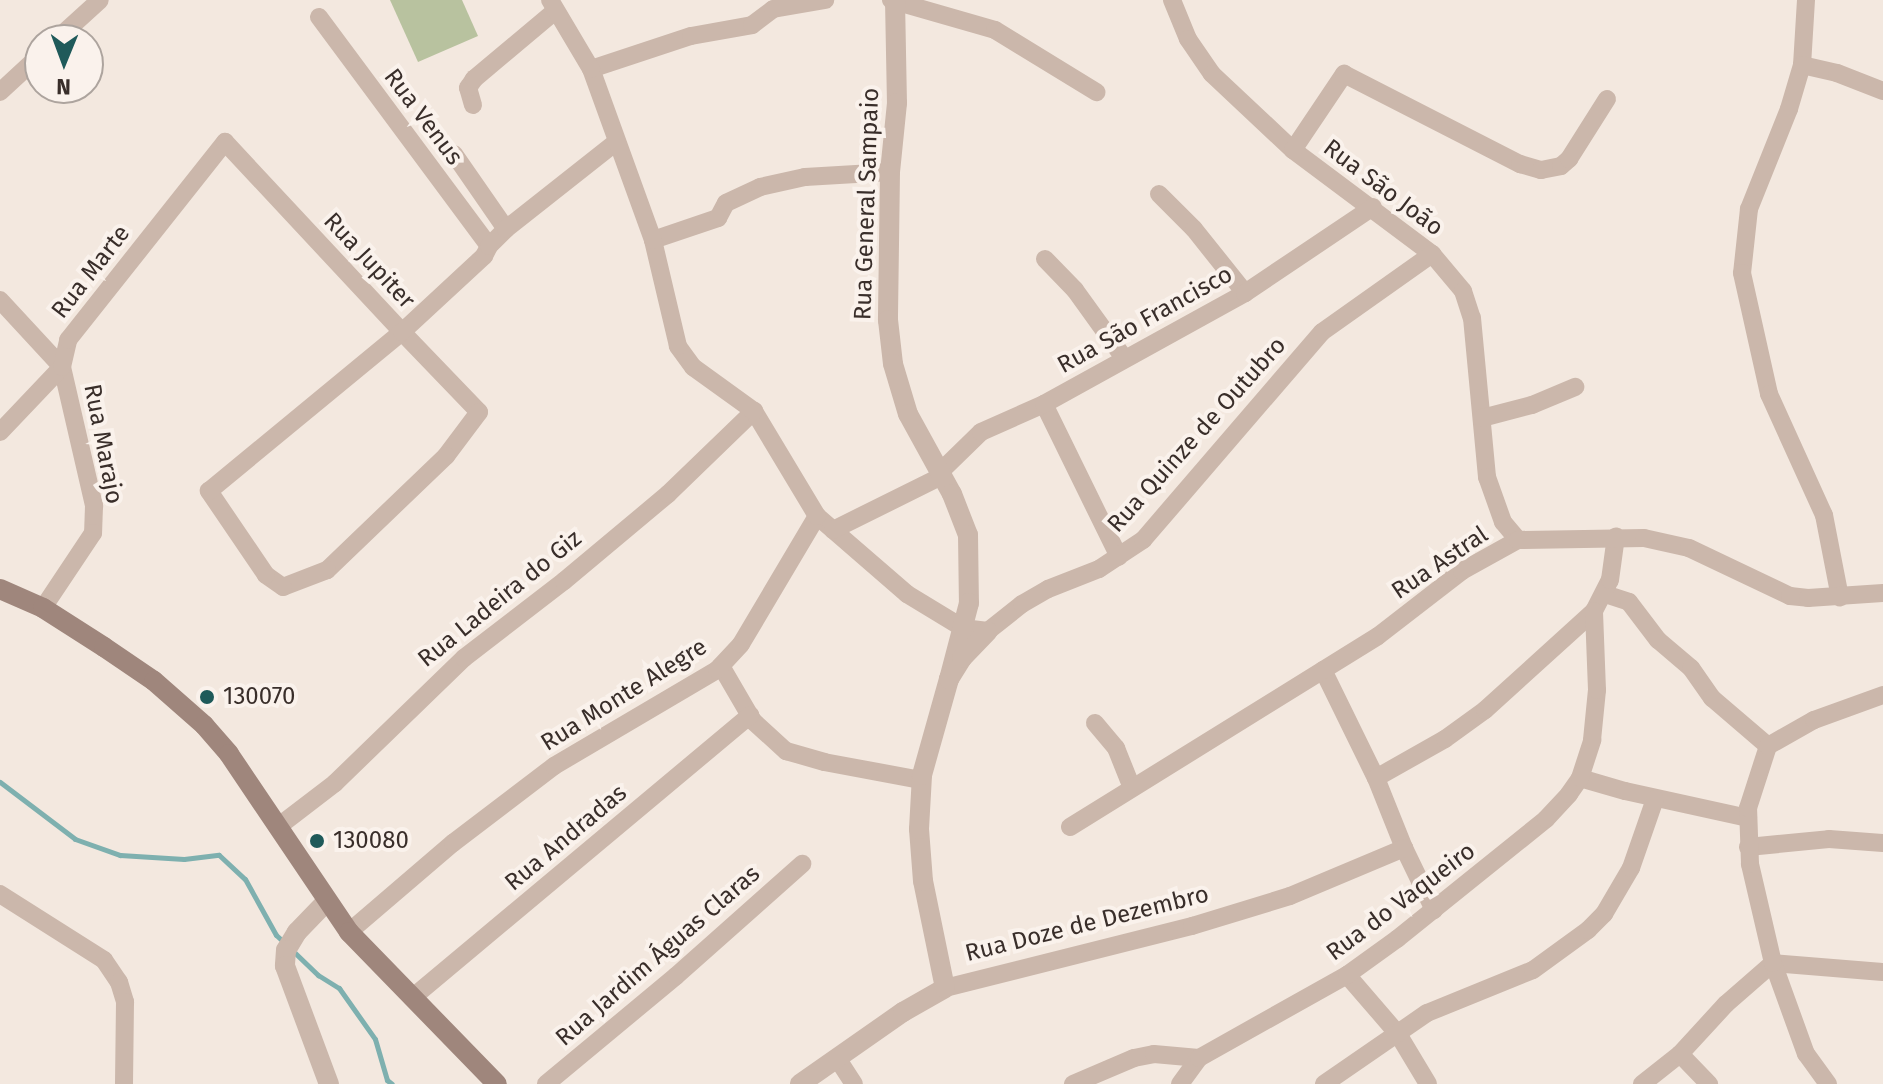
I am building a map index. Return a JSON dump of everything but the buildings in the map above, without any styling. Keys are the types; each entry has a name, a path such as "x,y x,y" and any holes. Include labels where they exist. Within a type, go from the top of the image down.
{"main road":[{"path":"0,589 43,608 154,681 204,725 279,826 326,902 349,932 497,1084"}],"street":[{"path":"74,24 100,0"},
{"path":"591,69 691,36 752,25 773,9 825,0"},
{"name":"Rua São João","path":"1172,0 1188,39 1212,74 1293,150 1432,254 1468,301 1487,477 1495,505 1510,533 1518,540"},
{"path":"1806,0 1802,65 1789,109 1749,209 1742,273 1769,394 1824,515 1840,597"},
{"path":"894,1 995,30 1096,92"},
{"name":"Rua General Sampaio","path":"894,1 897,103 890,172 888,320 893,364 908,414 941,474 968,535 971,586 949,679 927,745 921,780 919,829 923,881 945,988"},
{"path":"473,105 468,88 474,79 553,5 591,69 653,240 678,346 693,367 754,411 817,516 907,594 963,628 988,631"},
{"name":"Rua Venus","path":"319,17 489,246"},
{"path":"1802,65 1837,73 1883,91"},
{"path":"0,92 24,70"},
{"path":"1293,150 1344,74 1520,164 1541,170 1561,166 1569,159 1607,99"},
{"name":"Rua Jupiter","path":"225,142 479,412 446,456 327,570 283,587 266,575 209,491 402,332"},
{"name":"Rua Marte","path":"0,432 62,367 68,340 225,142"},
{"path":"402,332 484,256 489,246 506,229 616,142"},
{"path":"454,154 506,229"},
{"path":"653,240 718,218 726,203 760,187 824,174 890,172"},
{"path":"1159,194 1194,229 1245,293"},
{"name":"Rua São Francisco","path":"833,530 941,474 981,432 1044,404 1245,293 1373,207"},
{"name":"Rua Quinze de Outubro","path":"988,631 1048,589 1119,557 1153,529 1200,470 1322,332 1432,254"},
{"path":"1045,259 1075,290 1124,358"},
{"name":"Rua Marajo","path":"0,300 62,367 94,506 93,533 43,608"},
{"path":"1482,418 1520,409 1575,387"},
{"path":"1044,404 1119,557"},
{"name":"Rua Ladeira do Giz","path":"279,826 335,783 464,658 564,581 668,494 754,411"},
{"name":"Rua Monte Alegre","path":"349,932 453,843 554,766 698,683 721,666 741,644 817,516"},
{"path":"1376,778 1445,739 1485,710 1594,611 1605,594 1616,536"},
{"name":"Rua Astral","path":"1070,827 1378,636 1462,571 1518,540 1616,536 1689,548 1790,596 1840,597 1883,593"},
{"path":"1605,594 1629,602 1658,640 1691,668 1712,698 1768,746"},
{"name":"Rua do Vaqueiro","path":"1199,1058 1347,975 1434,910 1546,819 1580,778 1592,740 1597,690 1594,611"},
{"name":"Rua General Sampaio","path":"949,679 962,658 988,631"},
{"path":"721,666 766,736 786,751 824,762 921,780"},
{"path":"1323,670 1376,778 1404,848 1434,910"},
{"path":"1828,1084 1806,1054 1773,963 1748,847 1748,818 1757,772 1768,746 1814,720 1883,695"},
{"name":"Rua Andradas","path":"412,998 750,715"},
{"path":"1095,723 1116,748 1132,788"},
{"path":"1580,778 1655,799 1748,818"},
{"path":"1324,1084 1427,1013 1533,970 1588,930 1604,914 1631,868 1655,799"},
{"path":"1748,847 1829,839 1883,843"},
{"name":"Rua Doze de Dezembro","path":"800,1084 945,988 1192,926 1276,901 1404,848"},
{"name":"Rua Jardim Águas Claras","path":"546,1084 802,864"},
{"path":"0,894 104,960 119,982 125,1002 124,1084"},
{"path":"326,902 292,941 285,966 329,1084"},
{"path":"1642,1084 1680,1054 1726,1004 1773,963 1883,972"},
{"path":"1347,975 1398,1034 1428,1084"},
{"path":"1073,1084 1134,1058 1175,1053 1199,1058 1180,1084"},
{"path":"1680,1054 1709,1084"},
{"path":"837,1058 854,1084"}],"green space":[{"path":"390,0 462,0 478,36 418,62"}],"waterway":[{"path":"0,782 75,839 120,855 184,859 219,855 245,879 276,935 286,944"},
{"path":"293,951 318,975 339,988 375,1039 387,1080 392,1084"}],"place":[{"name":"130070","path":"207,697"},
{"name":"130080","path":"317,841"}]}
